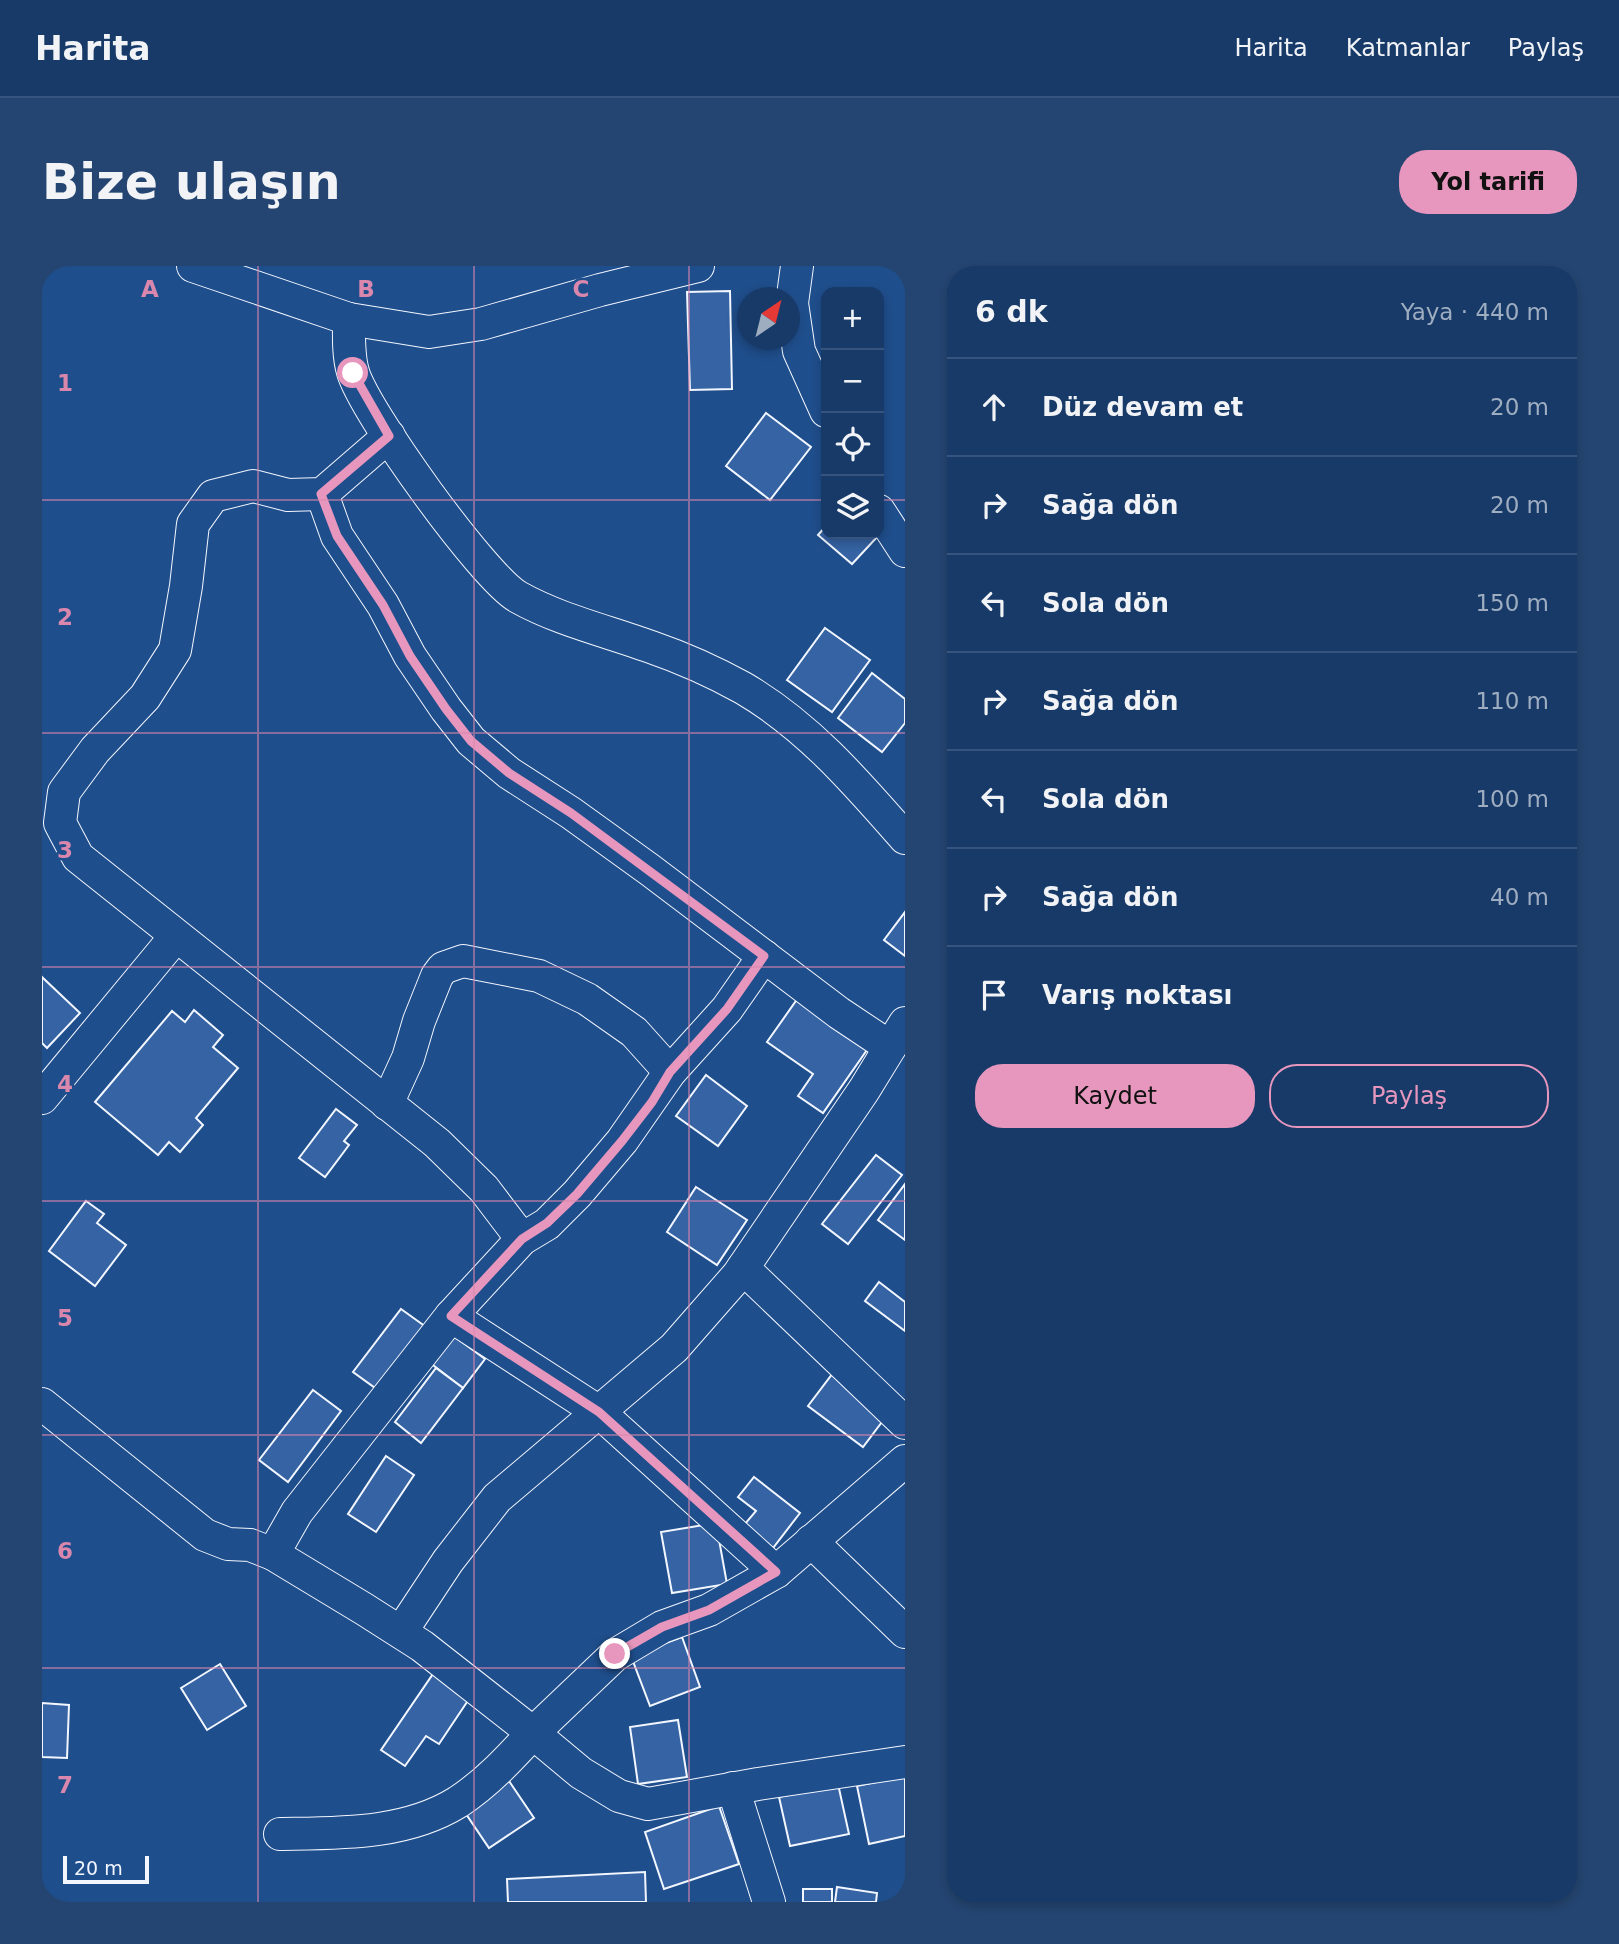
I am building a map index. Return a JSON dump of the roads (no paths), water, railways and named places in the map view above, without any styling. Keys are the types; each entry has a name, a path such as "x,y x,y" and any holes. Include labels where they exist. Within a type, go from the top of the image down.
{"street":[{"path":"193,266 349,319 429,332 481,324 600,290 698,266"},
{"path":"797,266 792,303 799,351 821,400"},
{"path":"349,319 353,373 389,436 471,551 501,585 517,597 652,647 715,673 745,690 797,725 840,765 905,838"},
{"path":"389,436 321,494 288,495 253,486 214,496 193,524 175,650 145,697 95,750 64,792 51,831 78,857 437,1143 484,1189 522,1239"},
{"path":"321,494 337,536 383,605 410,656 471,741 509,773 571,813 839,1013 898,1035 864,1090 743,1268 674,1348 497,1498 448,1561 401,1632"},
{"path":"884,519 905,551"},
{"path":"42,1098 176,936"},
{"path":"272,1554 298,1512 451,1316 522,1239 547,1223 577,1194 652,1102 670,1072 727,1009 764,956"},
{"path":"387,1104 408,1058 437,976 443,968 463,961 539,975 587,999 634,1032 670,1072"},
{"path":"743,1268 905,1423"},
{"path":"451,1316 599,1412 776,1572"},
{"path":"42,1404 205,1535 228,1544 250,1545 272,1554 401,1632 581,1773 619,1796 648,1804 905,1762"},
{"path":"280,1835 354,1833 413,1822 456,1802 500,1769 533,1733 615,1654 662,1627 709,1610 776,1572 905,1461"},
{"path":"811,1541 905,1632"},
{"path":"733,1788 769,1902"}]}
